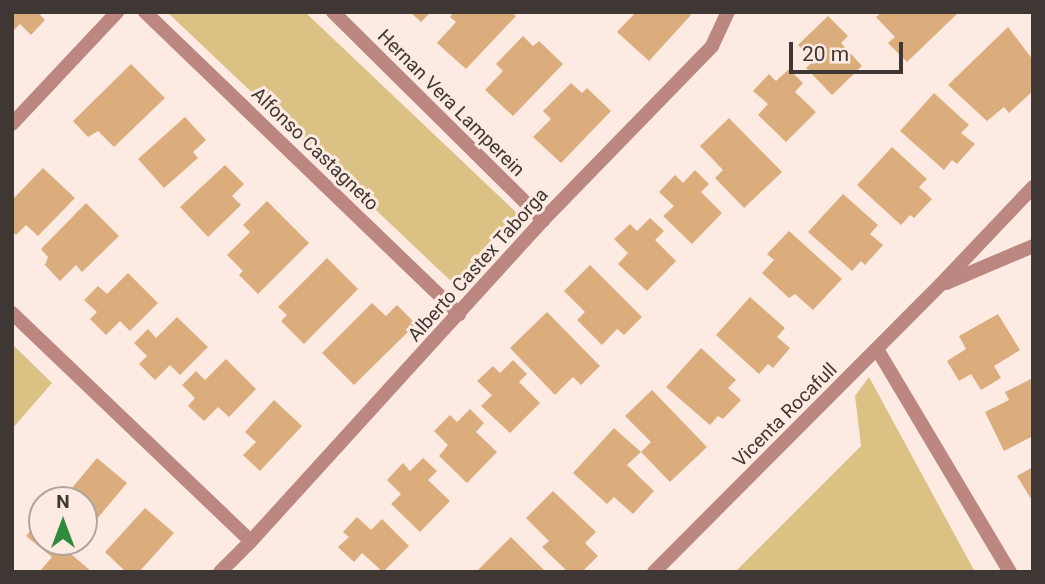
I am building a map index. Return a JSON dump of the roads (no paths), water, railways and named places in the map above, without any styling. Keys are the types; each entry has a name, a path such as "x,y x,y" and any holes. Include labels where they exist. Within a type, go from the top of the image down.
{"street":[{"path":"12,124 117,12"},
{"name":"Alfonso Castagneto","path":"145,12 459,314"},
{"name":"Hernan Vera Lamperein","path":"333,12 543,220"},
{"name":"Alberto Castex Taborga","path":"220,572 543,220 712,46 728,12"},
{"name":"Vicenta Rocafull","path":"654,572 942,284 1033,187"},
{"name":"Vicenta Rocafull","path":"942,284 1033,246"},
{"path":"12,313 251,541"},
{"path":"877,349 1010,572"}]}
